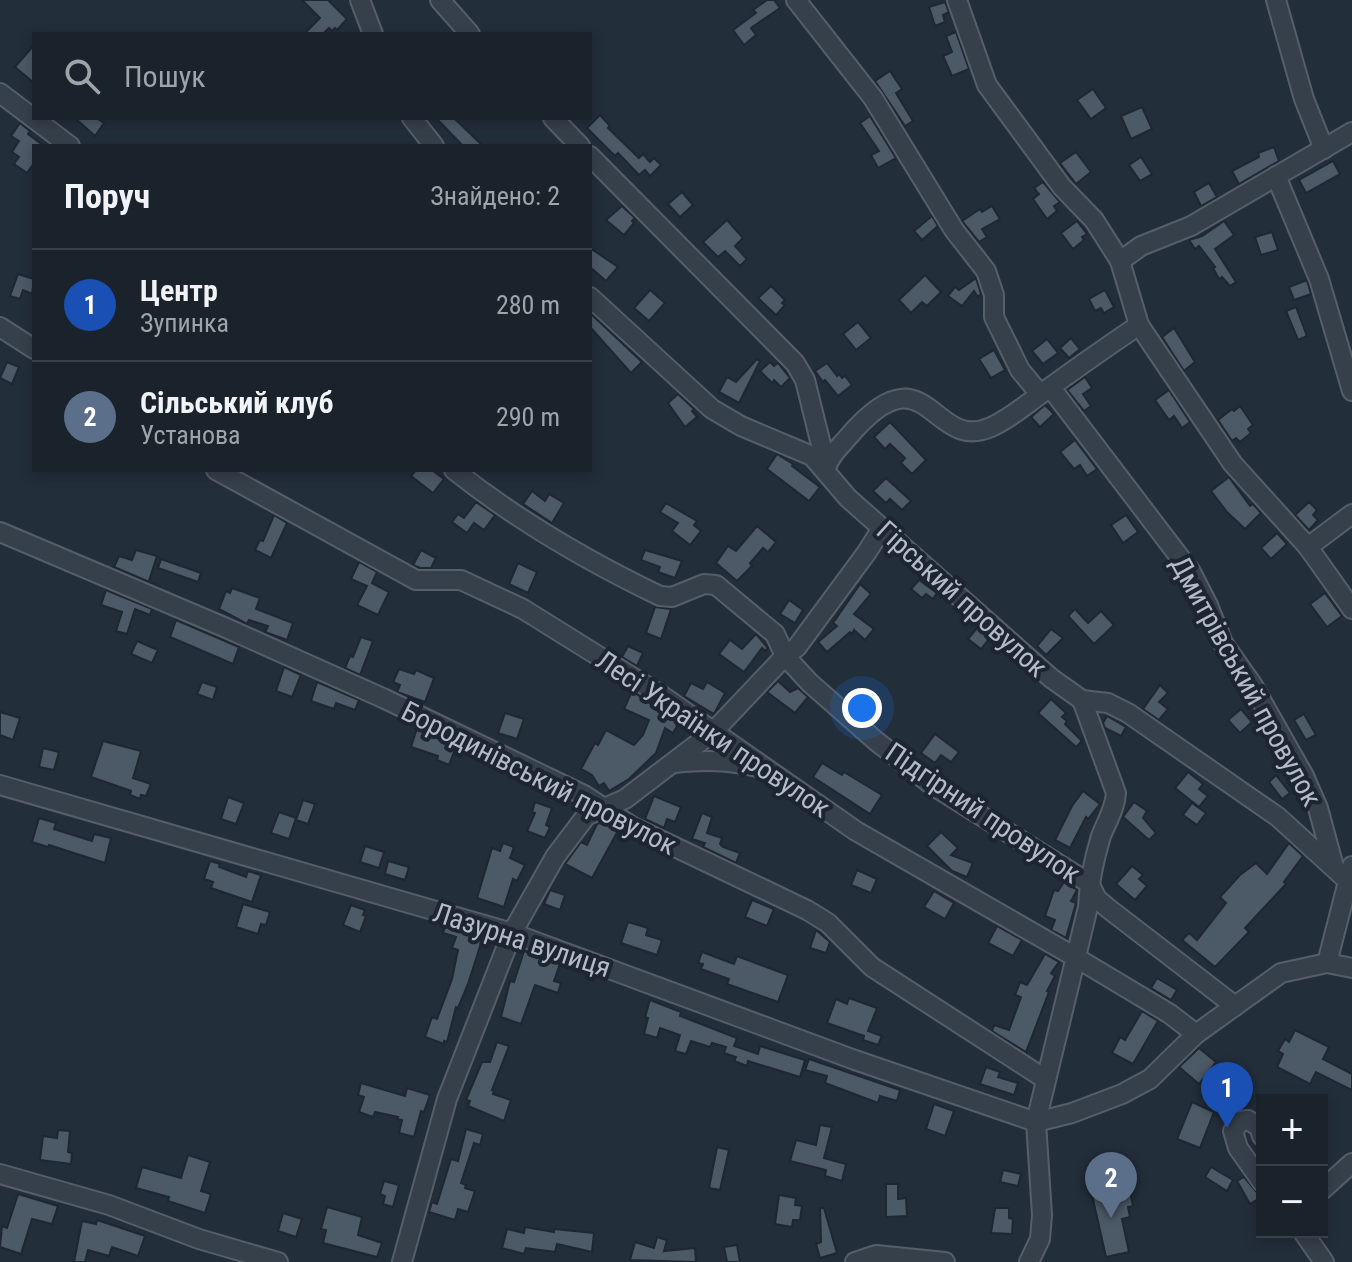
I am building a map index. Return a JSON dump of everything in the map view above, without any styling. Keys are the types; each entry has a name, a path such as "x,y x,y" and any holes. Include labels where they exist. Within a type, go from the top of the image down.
{"street":[{"path":"360,0 372,32"},
{"path":"440,0 468,32"},
{"name":"Дмитрівський провулок","path":"796,0 873,98 954,230 986,271 994,295 994,317 1020,370 1046,391 1191,572 1223,643 1252,684 1304,776 1345,872"},
{"path":"957,0 987,85 1062,187 1094,220 1120,261 1139,325 1233,464 1308,547 1352,609"},
{"path":"1276,0 1304,99 1324,149"},
{"path":"0,93 32,117"},
{"path":"36,120 67,144"},
{"path":"414,120 432,144"},
{"path":"555,120 578,144"},
{"path":"1120,261 1141,246 1191,226 1352,132"},
{"path":"592,158 795,363 805,380 826,469"},
{"path":"1276,176 1319,279 1352,391"},
{"name":"Гірський провулок","path":"592,299 712,409 741,426 812,456 848,498 1051,678 1082,700 1108,703 1128,713 1278,817 1345,872"},
{"path":"826,469 859,425 899,397 925,404 957,429 972,433 991,427 1017,412 1139,325"},
{"path":"0,327 32,348"},
{"name":"Лесі Українки провулок","path":"220,472 405,576 416,580 461,580 523,609 661,695 856,831 1075,957 1170,1014 1196,1034"},
{"name":"Підгірний провулок","path":"456,472 495,503 540,532 660,596 672,597 704,584 716,585 775,634 785,656 810,683 932,785 1089,883 1097,899 1235,1006"},
{"path":"1308,547 1352,514"},
{"path":"402,1262 447,1099 512,933 555,857 586,816 625,799 713,732 797,647 882,528"},
{"name":"Бородинівський провулок","path":"0,532 385,699 584,795 633,827 807,910 828,923 872,967 1045,1079"},
{"path":"1029,1262 1040,1239 1042,1215 1036,1122 1088,907 1089,883 1102,835 1115,806 1116,793 1082,700"},
{"path":"675,763 732,761 767,770"},
{"name":"Лазурна вулиця","path":"0,785 512,933 855,1060 1036,1122"},
{"path":"1327,963 1345,872"},
{"path":"1036,1122 1072,1113 1122,1094 1150,1079 1196,1034 1281,973 1327,963 1352,968"},
{"path":"1256,1125 1248,1120 1236,1125 1232,1137 1256,1173"},
{"path":"1328,1185 1352,1163"},
{"path":"0,1174 109,1205 199,1239 278,1262"},
{"path":"1307,1238 1324,1262"},
{"path":"855,1262 876,1255 945,1262"}],"building":[{"path":"302,0 328,0 347,19 337,30 329,28 325,32 306,32 320,18"},
{"path":"767,0 774,0 780,8 751,28 756,35 744,45 733,30 756,13 753,10"},
{"path":"945,2 949,12 943,15 945,22 935,26 929,7"},
{"path":"956,32 969,69 952,76 943,56 952,52 946,36"},
{"path":"32,47 32,81 15,67"},
{"path":"890,71 902,89 896,93 913,121 905,126 875,81"},
{"path":"1093,89 1106,108 1091,119 1077,100"},
{"path":"1142,107 1152,129 1131,139 1121,116"},
{"path":"600,115 610,126 608,128 639,158 643,154 650,162 654,158 661,165 650,176 645,170 639,175 587,128"},
{"path":"870,116 896,158 878,168 871,155 879,151 860,123"},
{"path":"77,120 99,120 104,123 95,136"},
{"path":"438,120 456,120 481,144 461,144"},
{"path":"20,123 41,144 32,144 32,166 27,173 14,164 19,157 12,152 19,141 11,136"},
{"path":"1274,147 1279,161 1239,184 1232,171 1259,157 1258,153"},
{"path":"1076,152 1091,172 1076,184 1060,163"},
{"path":"1141,157 1152,174 1140,181 1129,165"},
{"path":"1333,161 1340,174 1306,193 1299,180"},
{"path":"1043,182 1060,202 1054,206 1057,211 1047,219 1033,199 1039,194 1034,188"},
{"path":"1209,183 1217,197 1201,206 1194,192"},
{"path":"682,192 693,205 680,217 668,204"},
{"path":"622,206 635,218 624,235 606,220"},
{"path":"992,206 1000,219 982,229 987,237 979,242 962,221 980,209 982,212"},
{"path":"932,216 938,226 922,240 914,231"},
{"path":"727,220 743,238 735,246 747,259 740,266 725,251 718,257 703,242"},
{"path":"1077,221 1087,234 1073,249 1061,233"},
{"path":"1224,221 1234,235 1215,249 1236,282 1230,286 1222,277 1219,279 1215,267 1199,246 1195,249 1189,240 1202,236"},
{"path":"1272,232 1278,250 1261,255 1255,237"},
{"path":"592,249 618,267 606,281 592,269"},
{"path":"18,274 32,278 32,294 23,290 20,299 10,296"},
{"path":"925,275 941,292 927,306 922,302 911,313 899,300"},
{"path":"976,278 981,294 978,297 974,291 962,306 948,296 955,287 959,290"},
{"path":"1307,280 1311,294 1294,300 1289,287"},
{"path":"771,286 785,300 782,303 785,305 776,315 758,298"},
{"path":"650,290 665,303 649,321 634,308"},
{"path":"1105,290 1114,307 1104,313 1101,308 1095,311 1089,299"},
{"path":"1296,307 1307,336 1298,340 1286,311"},
{"path":"592,315 642,362 631,373 592,329"},
{"path":"858,322 871,338 856,350 843,334"},
{"path":"1174,328 1195,362 1184,371 1162,337"},
{"path":"1071,338 1080,349 1069,358 1060,348"},
{"path":"1047,339 1058,353 1043,364 1032,351"},
{"path":"994,350 1005,370 991,378 979,359"},
{"path":"757,359 760,361 739,403 719,392 727,377 736,382"},
{"path":"7,362 19,367 12,384 0,378"},
{"path":"770,362 774,366 778,363 790,378 781,387 760,371"},
{"path":"827,363 837,376 845,376 852,385 838,396 815,371"},
{"path":"1085,377 1092,388 1083,394 1091,406 1084,411 1067,390"},
{"path":"1169,390 1190,422 1182,428 1174,416 1169,420 1155,400"},
{"path":"678,394 694,409 692,411 697,417 685,427 668,403"},
{"path":"1045,405 1054,414 1040,427 1031,417"},
{"path":"1240,406 1253,425 1248,429 1251,433 1240,442 1236,438 1232,441 1218,420"},
{"path":"890,422 926,460 912,474 901,463 905,458 890,444 885,449 874,437"},
{"path":"1075,440 1097,469 1087,476 1080,465 1074,469 1060,452"},
{"path":"777,454 820,487 809,501 767,469"},
{"path":"414,472 435,472 444,479 433,493 411,476"},
{"path":"1229,477 1250,506 1253,504 1261,513 1245,529 1211,491"},
{"path":"886,478 911,501 902,510 890,499 886,503 873,491"},
{"path":"532,491 545,501 549,494 564,503 552,523 523,504"},
{"path":"476,502 495,515 484,530 474,523 467,533 452,522 458,514 464,518"},
{"path":"1309,502 1317,510 1313,515 1318,520 1309,530 1295,515"},
{"path":"666,503 697,521 694,525 701,531 690,545 672,531 678,523 660,512"},
{"path":"274,515 287,523 271,558 255,550 260,540 263,541"},
{"path":"1126,515 1138,532 1123,543 1111,525"},
{"path":"757,526 776,542 768,552 763,548 750,563 752,566 737,581 716,563 728,546 736,551"},
{"path":"1277,533 1287,544 1271,559 1261,548"},
{"path":"136,550 157,556 149,581 161,587 114,567 119,556 132,560"},
{"path":"421,550 436,558 431,568 413,565"},
{"path":"645,550 682,561 675,578 658,572 660,567 641,560"},
{"path":"161,559 201,573 198,582 158,568"},
{"path":"359,562 377,572 372,583 389,592 378,615 357,605 367,586 351,579"},
{"path":"518,563 537,572 528,593 509,584"},
{"path":"919,580 937,593 933,599 926,594 922,598 911,589"},
{"path":"860,584 871,594 854,614 874,629 865,640 854,630 827,652 818,642 837,626 833,623"},
{"path":"232,588 260,598 256,609 293,623 287,640 265,632 268,626 249,620 247,624 219,609 226,591 230,593"},
{"path":"106,590 152,609 150,615 135,609 127,634 116,631 122,612 101,605"},
{"path":"1325,593 1342,616 1327,627 1310,604"},
{"path":"789,600 803,610 795,623 780,614"},
{"path":"655,607 671,609 661,639 646,633"},
{"path":"1075,609 1088,623 1101,611 1114,625 1094,644 1068,616"},
{"path":"176,620 239,647 233,664 170,637"},
{"path":"977,628 989,639 981,649 968,639"},
{"path":"1051,629 1063,638 1046,655 1037,646"},
{"path":"756,634 768,648 765,651 762,648 744,672 719,654 730,640 742,649"},
{"path":"361,637 373,641 360,675 345,668"},
{"path":"137,641 158,650 152,663 131,654"},
{"path":"628,646 643,653 637,666 622,657"},
{"path":"284,667 301,675 292,697 276,691"},
{"path":"399,669 414,674 416,670 434,678 425,702 397,692 400,685 393,682"},
{"path":"778,681 790,692 798,688 808,697 795,713 767,692"},
{"path":"202,682 217,687 213,700 197,694"},
{"path":"317,682 359,700 355,710 336,703 334,709 311,701"},
{"path":"707,682 725,693 714,714 684,696 691,683 703,689"},
{"path":"1160,685 1168,693 1159,702 1168,709 1159,720 1143,709"},
{"path":"632,691 679,723 673,733 665,728 656,753 629,779 609,791 604,783 599,786 592,775 581,769 606,730 634,745 643,735 649,720 624,709"},
{"path":"1051,699 1066,713 1062,717 1067,721 1065,724 1082,741 1076,747 1038,713"},
{"path":"1241,709 1252,722 1240,733 1228,720"},
{"path":"0,712 20,718 13,740 0,735"},
{"path":"505,713 524,719 517,739 498,733"},
{"path":"1304,714 1316,735 1306,740 1294,720"},
{"path":"1107,716 1126,727 1121,736 1105,728 1103,723"},
{"path":"417,728 456,747 449,765 437,760 438,756 411,747"},
{"path":"935,734 959,752 951,762 941,755 935,763 921,753"},
{"path":"103,741 141,751 133,778 151,784 146,796 141,795 140,799 130,795 131,791 91,777"},
{"path":"43,748 59,752 54,770 39,767"},
{"path":"822,763 842,775 844,772 882,795 870,814 813,777"},
{"path":"1188,772 1203,784 1199,789 1208,796 1199,807 1175,788"},
{"path":"1276,775 1290,793 1282,799 1269,782"},
{"path":"1083,791 1100,804 1088,819 1086,817 1070,848 1055,840"},
{"path":"654,796 681,807 675,822 667,819 664,828 645,819"},
{"path":"228,797 244,803 236,824 221,819"},
{"path":"303,800 315,804 308,824 296,820"},
{"path":"535,802 552,808 545,838 527,831 535,813 532,812"},
{"path":"1134,802 1147,811 1143,818 1156,833 1149,840 1123,817"},
{"path":"1192,803 1206,813 1197,825 1183,815"},
{"path":"279,812 296,818 289,839 271,833"},
{"path":"702,813 712,817 707,833 722,838 720,844 723,847 740,853 736,863 703,847 705,843 692,839"},
{"path":"39,818 56,823 54,829 92,841 94,834 111,838 105,863 32,842"},
{"path":"603,822 618,831 592,878 565,864 581,842 587,845 597,824"},
{"path":"941,832 958,848 951,855 973,863 967,877 952,871 927,846"},
{"path":"503,843 514,847 510,858 525,865 517,881 513,879 504,907 477,898 492,848 500,851"},
{"path":"1289,843 1303,856 1284,882 1286,884 1245,928 1249,932 1215,967 1182,940 1189,933 1197,940 1226,903 1220,897 1240,875 1256,863 1267,874"},
{"path":"365,846 384,852 379,868 360,862"},
{"path":"210,861 246,877 248,871 261,875 252,902 211,888 213,882 204,879"},
{"path":"388,861 409,867 405,880 385,874"},
{"path":"1132,866 1143,875 1139,879 1147,886 1135,900 1116,884"},
{"path":"857,870 877,879 871,893 851,885"},
{"path":"1064,882 1077,890 1071,901 1076,903 1066,938 1051,930 1055,920 1045,916 1054,890 1058,891"},
{"path":"550,890 565,895 560,910 544,904"},
{"path":"934,891 954,903 945,919 924,907"},
{"path":"752,900 774,909 767,926 745,917"},
{"path":"243,904 270,912 266,925 261,924 258,934 236,927"},
{"path":"351,905 365,910 360,932 343,925"},
{"path":"628,922 648,928 646,935 662,940 657,955 621,943"},
{"path":"445,926 483,937 444,1044 425,1037 432,1017 437,1019 452,979 458,950 452,948 456,937 443,933"},
{"path":"997,926 1022,940 1013,956 988,943"},
{"path":"816,930 830,942 826,953 810,948"},
{"path":"524,951 560,964 554,981 561,983 558,993 535,985 521,1024 501,1017 510,981 514,982"},
{"path":"702,952 734,964 737,956 788,975 778,1002 727,984 729,979 701,969 703,964 698,963"},
{"path":"1045,954 1059,962 1051,973 1055,976 1026,1052 992,1031 994,1025 1009,1030 1021,997 1015,995 1020,982 1027,985"},
{"path":"1157,978 1177,990 1171,1000 1151,988"},
{"path":"849,998 877,1008 868,1031 882,1036 878,1045 863,1040 864,1036 827,1023 836,999 847,1004"},
{"path":"650,1000 681,1012 680,1016 737,1038 734,1046 758,1054 760,1046 805,1060 800,1077 748,1061 747,1066 734,1061 736,1057 724,1053 726,1047 712,1043 710,1047 691,1041 686,1054 675,1051 680,1035 660,1028 657,1038 644,1034"},
{"path":"1142,1011 1158,1021 1133,1064 1112,1053 1120,1037 1125,1040"},
{"path":"1295,1030 1329,1047 1323,1059 1352,1074 1352,1090 1316,1072 1310,1084 1277,1067 1283,1054 1278,1051 1285,1039 1289,1042"},
{"path":"497,1042 509,1046 492,1090 493,1094 511,1100 504,1121 468,1106 470,1101 466,1100 482,1062 490,1062"},
{"path":"1199,1048 1216,1062 1199,1084 1179,1067"},
{"path":"809,1059 900,1090 897,1101 880,1096 878,1103 825,1083 827,1076 805,1070"},
{"path":"986,1067 1000,1072 998,1077 1018,1083 1014,1095 980,1084"},
{"path":"361,1083 405,1096 407,1088 430,1095 424,1112 421,1111 414,1137 399,1133 402,1120 398,1117 375,1112 373,1117 359,1112 364,1097 358,1095"},
{"path":"1192,1102 1214,1112 1200,1148 1177,1139"},
{"path":"934,1104 954,1111 945,1136 926,1129"},
{"path":"820,1125 832,1127 824,1158 846,1164 842,1181 825,1176 826,1170 790,1161 796,1140 816,1145"},
{"path":"466,1129 483,1134 480,1145 474,1143 461,1183 475,1191 468,1212 458,1209 455,1220 429,1212 432,1202 437,1204 451,1159 458,1161"},
{"path":"58,1130 70,1131 68,1152 72,1153 71,1164 40,1160 43,1136 57,1138"},
{"path":"717,1147 729,1150 720,1190 709,1188"},
{"path":"188,1155 210,1162 201,1191 211,1194 205,1213 168,1201 169,1197 136,1188 142,1167 181,1178"},
{"path":"1211,1167 1233,1180 1227,1191 1205,1177"},
{"path":"1003,1170 1021,1174 1018,1186 1000,1182"},
{"path":"1244,1177 1256,1191 1256,1200 1250,1204 1237,1181"},
{"path":"1121,1179 1123,1188 1129,1187 1133,1206 1128,1207 1130,1217 1122,1219 1129,1252 1106,1257 1090,1186"},
{"path":"384,1181 399,1185 393,1207 383,1204 385,1196 380,1194"},
{"path":"886,1184 898,1184 898,1199 906,1198 907,1216 886,1217"},
{"path":"18,1194 58,1206 52,1224 32,1219 21,1254 0,1247 2,1226 7,1228"},
{"path":"779,1195 796,1198 795,1205 802,1206 800,1220 793,1220 792,1227 775,1224"},
{"path":"327,1207 362,1217 358,1235 382,1243 377,1257 323,1243 326,1230 321,1229"},
{"path":"820,1208 824,1208 837,1253 820,1258 816,1244 821,1242"},
{"path":"995,1208 1009,1208 1009,1218 1013,1219 1012,1234 991,1233"},
{"path":"283,1213 302,1219 296,1237 278,1231"},
{"path":"97,1220 145,1236 138,1256 112,1247 109,1256 88,1250 85,1262 74,1262 82,1221 96,1224"},
{"path":"525,1227 554,1232 554,1229 594,1233 592,1252 557,1244 555,1252 526,1248 524,1254 502,1248 507,1229 524,1233"},
{"path":"657,1237 667,1240 664,1251 695,1248 696,1262 630,1260 635,1242 654,1248"},
{"path":"737,1245 740,1262 727,1262 724,1247"}],"place":[{"name":"Центр","path":"1227,1128"},
{"name":"Сільський клуб","path":"1111,1218"}]}
